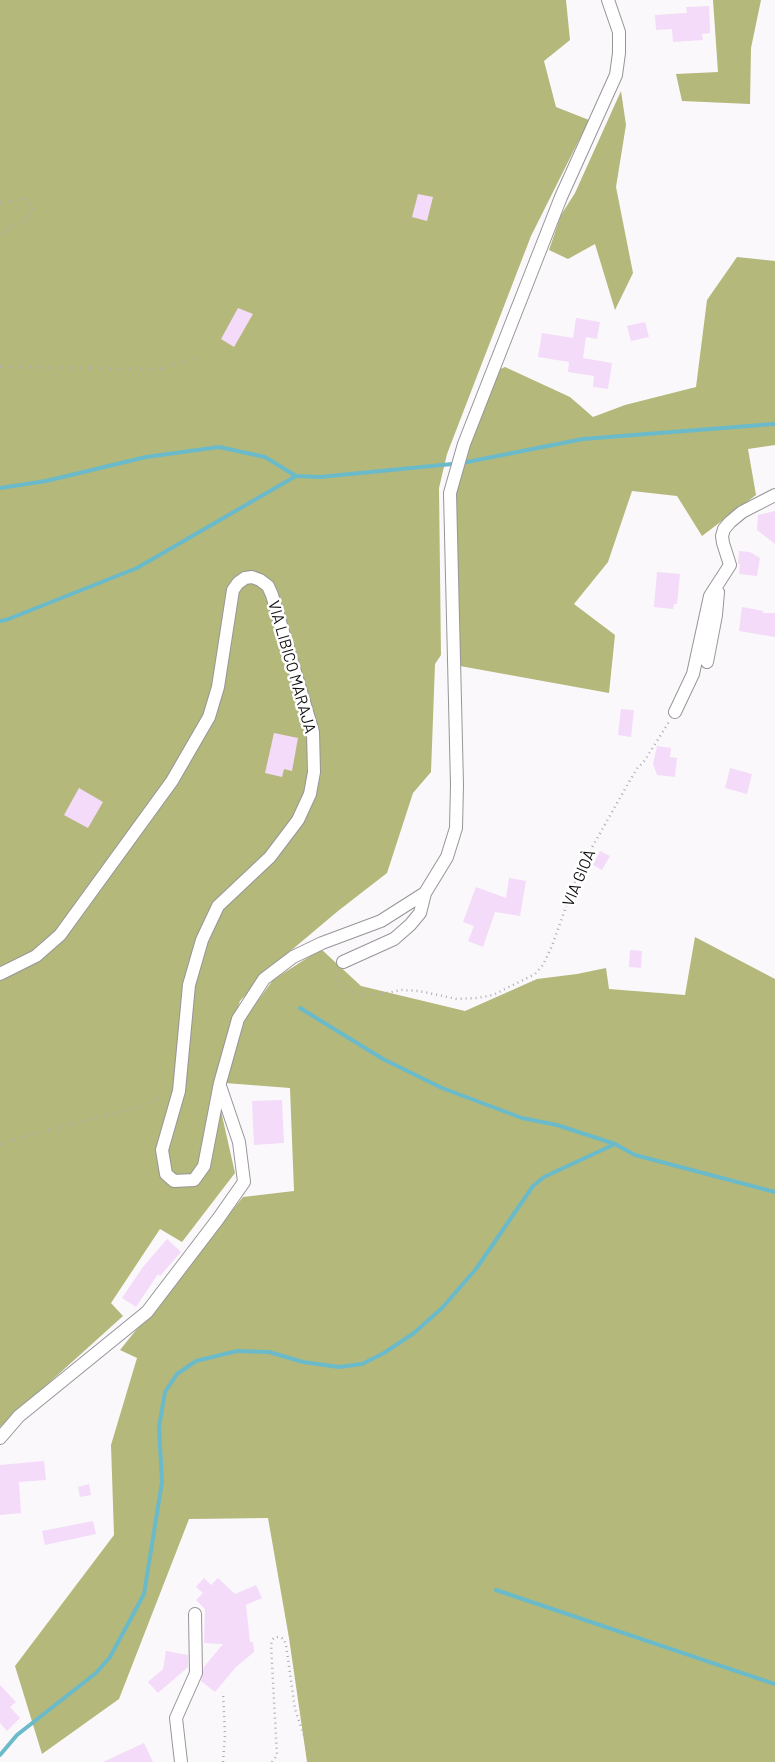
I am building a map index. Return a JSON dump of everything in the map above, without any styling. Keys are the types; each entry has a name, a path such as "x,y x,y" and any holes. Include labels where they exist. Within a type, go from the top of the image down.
{"street":[{"path":"343,962 394,939 410,926 420,914 425,893 447,857 456,828 457,785 450,493 464,444 561,197 616,75 619,32 608,0"},
{"path":"674,712 693,674 710,596 730,565 723,543 724,529 742,512 775,495"},
{"name":"VIA LIBICO MARAJA","path":"0,974 36,956 60,935 172,781 209,717 218,687 233,590 238,582 245,578 252,577 260,580 268,586 272,595 312,732 312,779 310,794 298,820 270,857 218,906 202,940 189,985 179,1091 162,1150 166,1174 174,1181 194,1180 204,1166 220,1083"},
{"path":"707,662 716,615 719,582"},
{"path":"0,1438 20,1416 147,1312 244,1182 239,1142 220,1083 238,1019 264,979 293,957 322,943 382,921 425,893"},
{"path":"181,1762 176,1718 196,1673 195,1614"}],"path":[{"path":"0,203 28,198 33,208 24,220 0,234"},
{"path":"0,368 161,368 196,358"},
{"name":"VIA GIOÀ","path":"343,962 336,976 340,987 364,995 402,990 419,991 457,999 477,998 493,994 535,974 543,965 552,946 577,876 586,858 628,782 638,767 644,764 674,712"},
{"path":"0,1144 140,1107 179,1091"},
{"path":"272,1762 277,1755 271,1646 272,1640 276,1637 284,1639 286,1645 295,1709 313,1762"},
{"path":"223,1692 225,1735 223,1762"}],"green space":[{"path":"0,0 566,0 570,40 544,61 556,107 589,120 531,236 447,454 439,488 441,655 435,664 431,772 413,793 387,873 275,964 240,1001 214,1080 235,1173 182,1242 160,1229 111,1303 123,1316 0,1427"},
{"path":"713,0 761,0 751,48 750,104 682,101 676,74 718,72"},
{"path":"621,91 626,125 616,187 633,273 615,310 595,244 568,259 549,250 561,215 575,193"},
{"path":"737,257 775,261 775,445 748,449 756,495 702,536 677,496 632,491 608,562 574,604 615,635 609,693 460,666 455,501 465,453 498,370 505,367 570,397 593,417 625,405 696,387 707,300"},
{"path":"695,937 775,979 775,1762 307,1762 289,1638 268,1518 189,1519 119,1699 42,1754 15,1666 114,1535 111,1445 137,1358 120,1350 243,1197 294,1191 290,1088 225,1083 246,1017 273,980 321,949 361,986 465,1011 537,979 606,968 609,989 685,995"}],"building":[{"path":"709,6 710,33 702,34 703,40 673,42 672,29 656,30 655,15 687,13 686,7"},
{"path":"418,194 433,197 427,221 412,217"},
{"path":"238,308 253,314 234,347 221,339"},
{"path":"576,318 600,322 597,339 586,337 583,358 612,363 608,389 593,387 594,376 568,372 569,362 538,357 542,333 573,338"},
{"path":"645,322 649,337 631,341 627,326"},
{"path":"775,511 775,544 757,530 758,515"},
{"path":"739,551 750,552 760,558 757,576 739,574"},
{"path":"657,572 680,574 677,604 674,604 673,609 654,607"},
{"path":"742,607 763,611 763,613 775,613 775,637 739,631"},
{"path":"621,709 634,710 631,737 618,735"},
{"path":"274,733 298,738 292,771 284,769 282,777 265,773"},
{"path":"657,746 671,748 670,757 677,758 675,777 657,775 653,764"},
{"path":"730,768 752,774 747,794 725,788"},
{"path":"79,788 103,802 88,828 64,815"},
{"path":"600,851 610,856 602,870 593,865"},
{"path":"509,878 526,881 520,916 495,912 483,947 468,941 474,926 463,922 476,887 506,898"},
{"path":"630,950 642,951 641,968 629,967"},
{"path":"282,1100 284,1143 254,1145 252,1101"},
{"path":"167,1239 181,1252 160,1276 158,1274 136,1307 122,1298 143,1267"},
{"path":"44,1461 46,1480 19,1482 21,1513 0,1515 0,1465"},
{"path":"89,1484 91,1495 80,1497 78,1487"},
{"path":"93,1521 96,1534 45,1545 42,1531"},
{"path":"204,1578 211,1585 218,1578 235,1594 256,1585 262,1598 246,1605 250,1642 253,1642 254,1652 236,1667 215,1692 201,1681 204,1667 223,1644 204,1643 205,1609 196,1600 203,1593 196,1587"},
{"path":"166,1651 188,1655 188,1667 158,1693 148,1682 163,1669"},
{"path":"0,1685 16,1702 10,1707 20,1718 7,1731 0,1723"},
{"path":"144,1743 153,1762 103,1762"}],"waterway":[{"path":"467,462 583,439 774,424"},
{"path":"0,488 46,481 146,457 219,447 265,457 296,476"},
{"path":"0,621 137,568 296,476 320,477 452,464"},
{"path":"300,1008 383,1059 442,1088 522,1118 557,1125 615,1144 635,1155 775,1192"},
{"path":"0,1755 17,1735 96,1673 110,1657 144,1594 162,1482 159,1427 165,1392 177,1374 196,1361 237,1351 269,1352 303,1362 339,1367 362,1364 384,1353 414,1333 442,1308 476,1269 533,1186 544,1177 615,1144"},
{"path":"496,1590 775,1684"}]}
